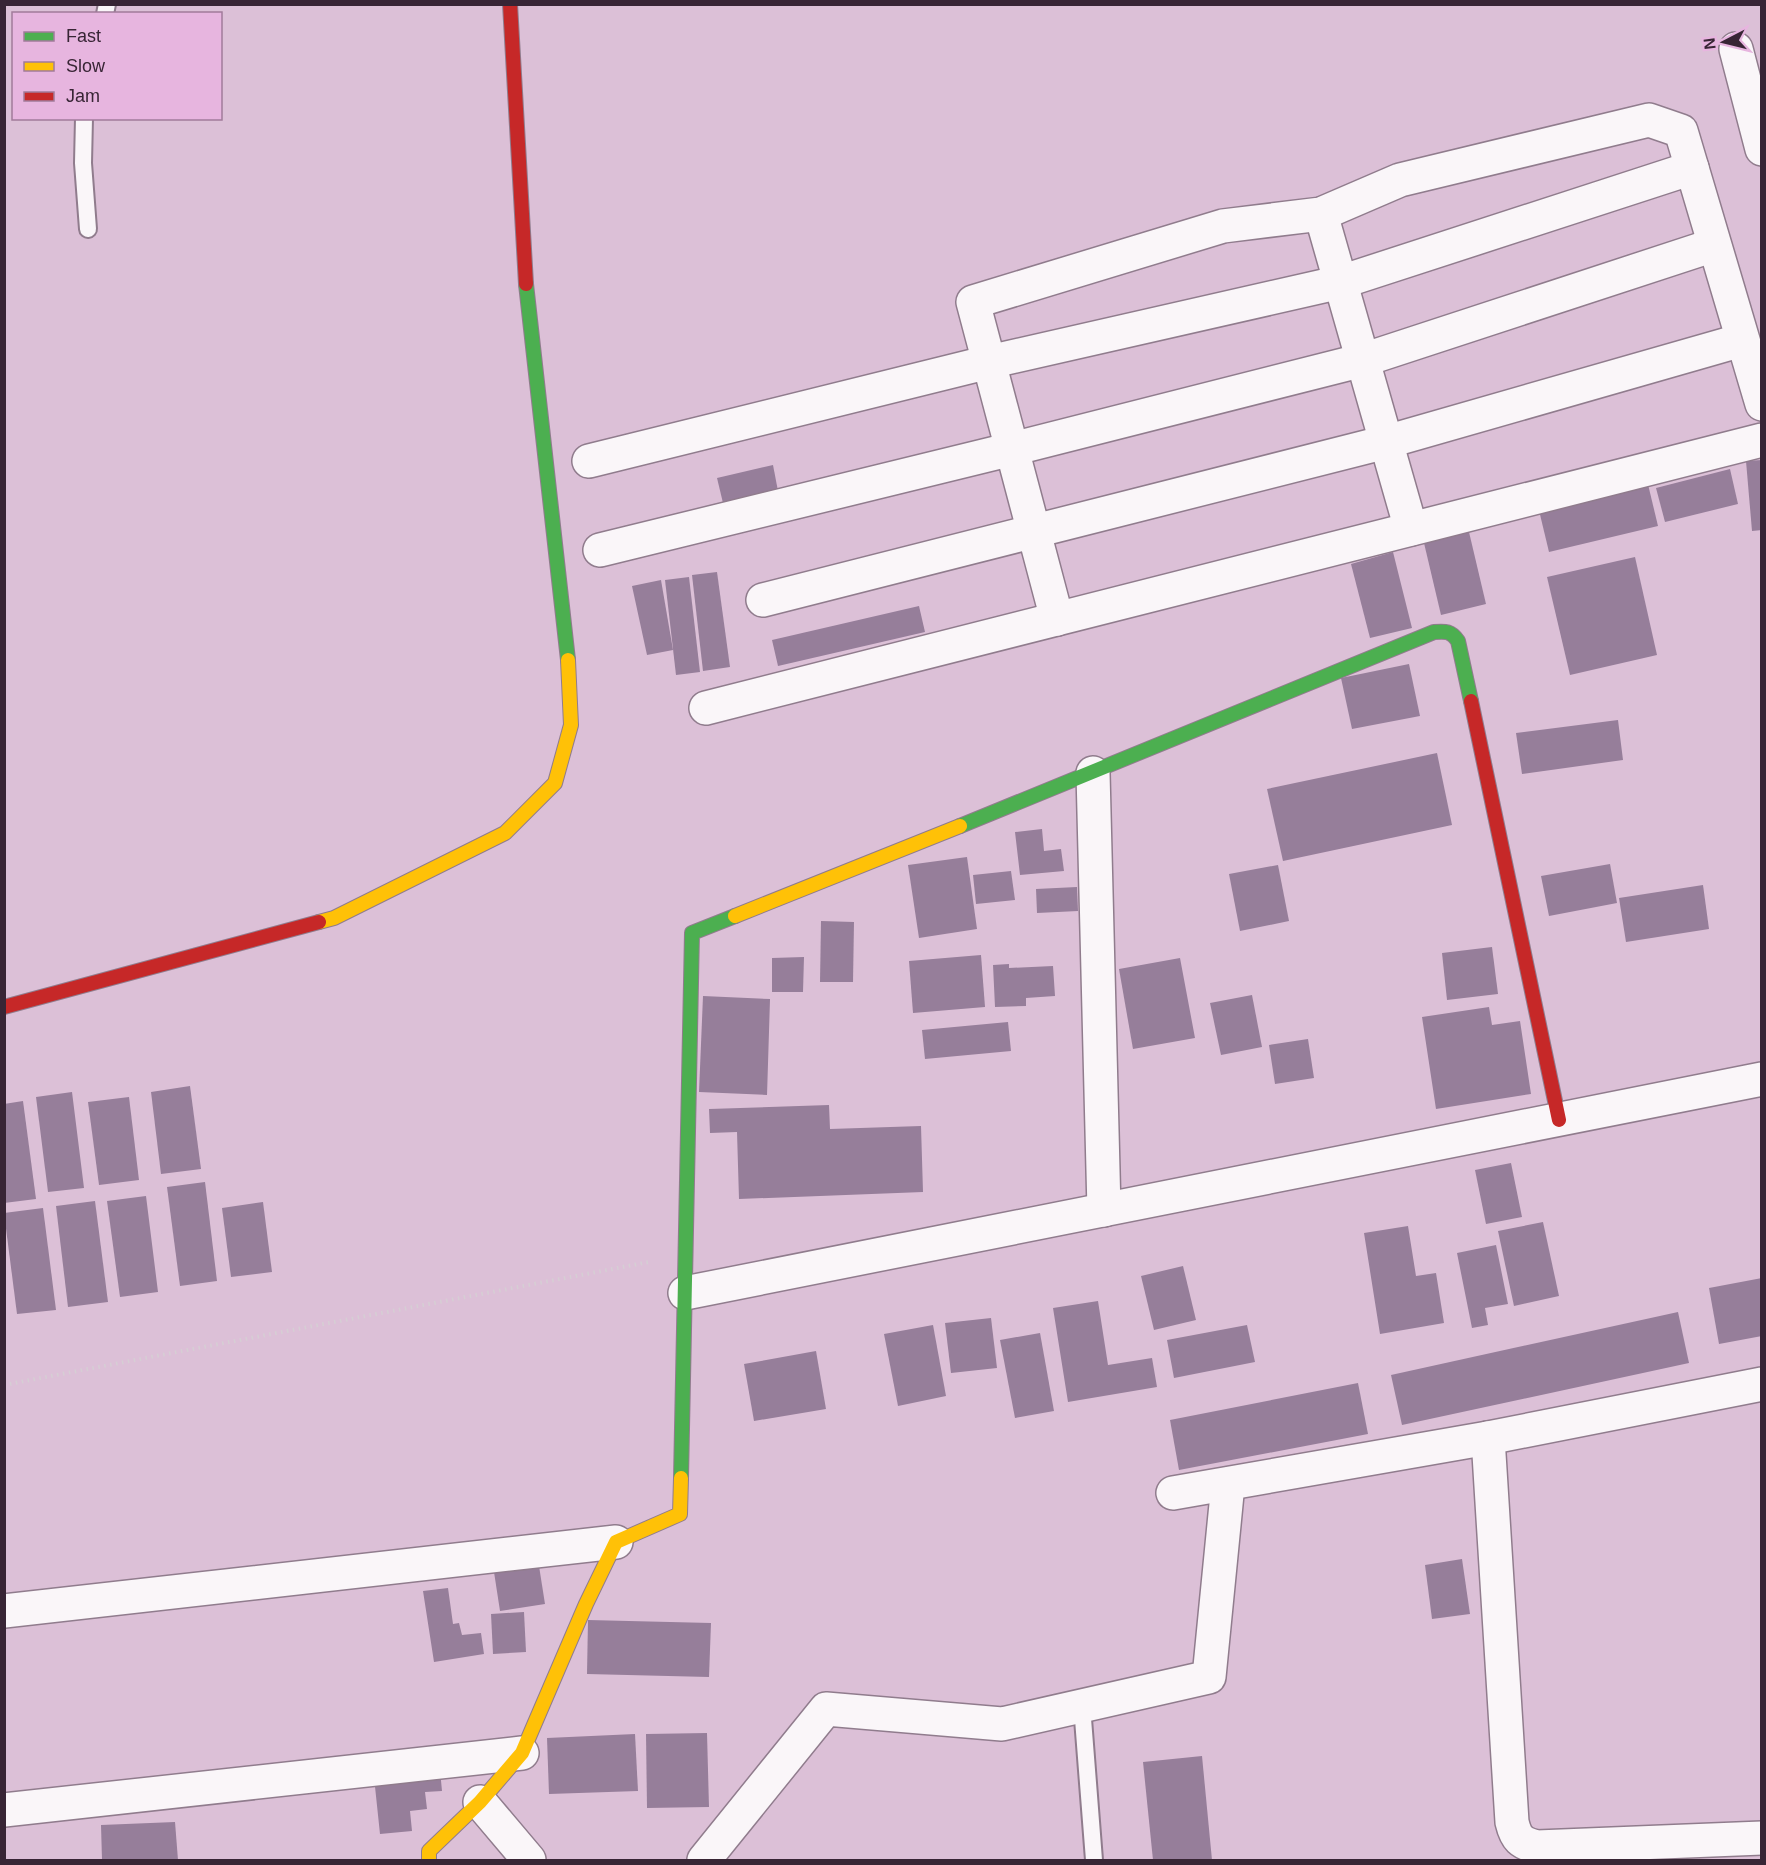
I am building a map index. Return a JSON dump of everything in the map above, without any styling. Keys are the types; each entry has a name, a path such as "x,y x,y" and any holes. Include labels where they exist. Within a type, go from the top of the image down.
{"street":[{"path":"4,1007 334,918 505,833 555,783 571,725 568,650 526,291 510,4"},
{"path":"1736,49 1761,149"},
{"path":"1057,619 973,303 1223,226 1321,214 1400,180 1649,120 1681,131 1761,404"},
{"path":"589,462 989,362 1341,282 1692,168"},
{"path":"1321,214 1411,529"},
{"path":"600,550 1363,360 1714,244"},
{"path":"763,600 1386,442 1742,340"},
{"path":"705,708 1761,440"},
{"path":"4,1611 616,1542 680,1514 692,933 1093,773 1434,632 1446,631 1454,634 1458,641 1558,1120"},
{"path":"1093,773 1104,1210"},
{"path":"685,1293 1761,1079"},
{"path":"1173,1493 1488,1438 1761,1384"},
{"path":"1488,1438 1512,1822 1515,1835 1523,1844 1537,1847 1761,1838"},
{"path":"704,1860 826,1709 1002,1724 1209,1677 1228,1484"},
{"path":"429,1860 429,1851 480,1802 522,1753 586,1604 616,1542"},
{"path":"4,1810 522,1753"},
{"path":"480,1802 529,1860"}],"lane":[{"path":"84,120 83,163 88,229"},
{"path":"1082,1706 1094,1860"}],"path":[{"path":"4,1385 686,1255"}],"building":[{"path":"1762,460 1762,530 1752,531 1746,461"},
{"path":"773,465 778,491 723,503 717,478"},
{"path":"1730,469 1738,504 1665,522 1656,488"},
{"path":"1646,476 1658,526 1549,552 1537,502"},
{"path":"1469,532 1486,604 1441,615 1424,543"},
{"path":"1393,552 1412,628 1370,638 1351,564"},
{"path":"1635,557 1657,655 1570,675 1547,577"},
{"path":"717,572 730,667 703,671 692,575"},
{"path":"689,577 700,672 676,675 665,580"},
{"path":"661,580 673,650 647,655 632,586"},
{"path":"919,606 925,632 778,666 772,640"},
{"path":"1409,664 1420,716 1352,729 1341,678"},
{"path":"1618,720 1623,760 1522,774 1516,733"},
{"path":"1437,753 1452,825 1283,861 1267,789"},
{"path":"1042,829 1044,851 1061,849 1064,871 1020,875 1015,832"},
{"path":"967,857 977,929 919,938 908,865"},
{"path":"1610,864 1617,903 1549,916 1541,876"},
{"path":"1278,865 1289,921 1240,931 1229,874"},
{"path":"1011,871 1015,900 976,904 973,875"},
{"path":"1703,885 1709,929 1626,942 1619,898"},
{"path":"1077,887 1078,911 1037,913 1036,889"},
{"path":"821,921 854,922 853,982 820,982"},
{"path":"1492,947 1498,994 1447,1000 1442,953"},
{"path":"981,955 985,1007 913,1013 909,961"},
{"path":"804,957 803,992 772,992 772,958"},
{"path":"1180,958 1195,1038 1133,1049 1119,969"},
{"path":"1009,964 1009,968 1053,966 1055,996 1026,998 1026,1006 995,1007 993,965"},
{"path":"1252,995 1262,1047 1221,1055 1210,1003"},
{"path":"703,996 770,999 767,1095 699,1092"},
{"path":"1489,1007 1492,1025 1520,1021 1531,1094 1436,1109 1422,1017"},
{"path":"1008,1022 1011,1051 925,1059 922,1030"},
{"path":"1308,1039 1314,1078 1275,1084 1269,1045"},
{"path":"190,1086 201,1169 161,1174 151,1092"},
{"path":"72,1092 84,1188 48,1192 36,1097"},
{"path":"129,1097 139,1180 99,1185 88,1102"},
{"path":"23,1101 36,1199 4,1203 4,1104"},
{"path":"829,1105 830,1129 921,1126 923,1192 739,1199 737,1132 710,1133 709,1109"},
{"path":"1511,1163 1522,1217 1486,1224 1475,1170"},
{"path":"205,1182 217,1281 180,1286 167,1187"},
{"path":"146,1196 158,1292 120,1297 107,1201"},
{"path":"95,1201 108,1302 68,1307 56,1206"},
{"path":"263,1202 272,1272 231,1277 222,1208"},
{"path":"43,1208 56,1310 17,1314 4,1213"},
{"path":"1543,1222 1559,1296 1514,1306 1498,1231"},
{"path":"1408,1226 1416,1276 1436,1273 1444,1323 1380,1334 1364,1233"},
{"path":"1496,1245 1508,1304 1485,1308 1488,1325 1472,1328 1457,1253"},
{"path":"1183,1266 1196,1320 1154,1330 1141,1276"},
{"path":"1762,1278 1762,1336 1719,1344 1709,1288"},
{"path":"1098,1301 1108,1365 1152,1358 1157,1387 1068,1402 1053,1308"},
{"path":"1678,1312 1689,1363 1402,1425 1391,1375"},
{"path":"991,1318 997,1368 951,1373 945,1323"},
{"path":"933,1325 946,1396 898,1406 884,1334"},
{"path":"1247,1325 1255,1362 1174,1378 1167,1340"},
{"path":"1040,1333 1054,1411 1015,1418 1000,1340"},
{"path":"816,1351 826,1409 754,1421 744,1364"},
{"path":"1358,1383 1368,1434 1179,1470 1170,1420"},
{"path":"1462,1559 1470,1614 1432,1619 1425,1565"},
{"path":"539,1566 545,1604 500,1611 494,1572"},
{"path":"448,1588 453,1624 459,1623 462,1635 481,1633 484,1654 434,1662 423,1591"},
{"path":"524,1612 526,1652 493,1654 491,1614"},
{"path":"588,1620 711,1623 709,1677 587,1674"},
{"path":"707,1733 709,1807 647,1808 646,1734"},
{"path":"635,1734 638,1791 549,1794 547,1738"},
{"path":"1202,1756 1212,1860 1153,1860 1143,1762"},
{"path":"440,1770 442,1791 425,1792 427,1809 410,1811 412,1831 380,1834 374,1777"},
{"path":"175,1822 178,1860 102,1860 101,1825"}],"traffic: fast":[{"path":"526,284 568,660"},
{"path":"960,826 1434,632 1448,632 1458,641 1471,701"},
{"path":"681,1478 692,933 735,916"}],"traffic: slow":[{"path":"319,922 334,918 505,833 555,783 571,725 568,660"},
{"path":"735,916 960,826"},
{"path":"429,1860 429,1851 480,1802 522,1753 586,1604 616,1542 680,1514 681,1478"}],"traffic: jam":[{"path":"510,4 526,284"},
{"path":"1471,701 1559,1120"},
{"path":"4,1007 319,922"}]}
